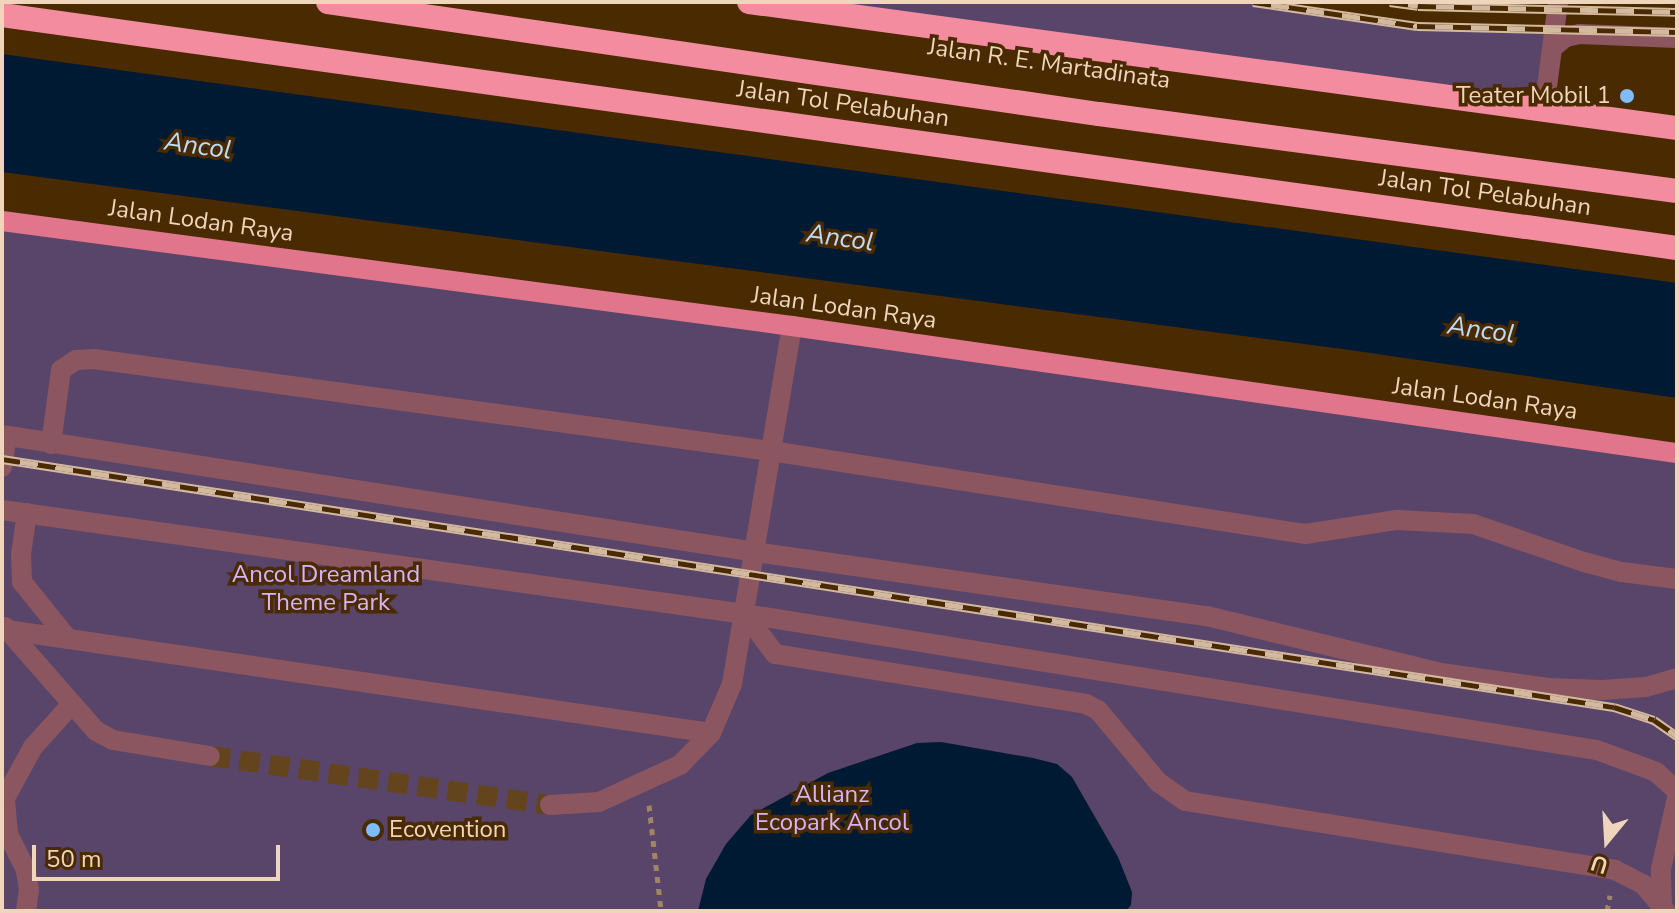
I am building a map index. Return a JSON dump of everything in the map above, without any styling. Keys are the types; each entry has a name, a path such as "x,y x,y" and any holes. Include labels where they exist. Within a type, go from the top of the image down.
{"highway":[{"name":"Jalan Tol Pelabuhan","path":"328,2 1083,111 1677,191"},
{"name":"Jalan R. E. Martadinata","path":"413,2 1677,182"},
{"name":"Jalan R. E. Martadinata","path":"749,2 1677,128"},
{"name":"Jalan Tol Pelabuhan","path":"2,15 1677,248"}],"main road":[{"name":"Jalan Lodan Raya","path":"2,221 792,326 1677,453"}],"street":[{"path":"1544,110 1558,2"},
{"path":"1553,47 1566,37 1580,34 1677,38"},
{"path":"550,805 599,802 680,765 711,733 732,684 792,326"},
{"path":"51,444 61,370 76,360 94,359 771,451 1305,534 1397,520 1473,524 1584,562 1677,579"},
{"path":"2,467 4,435 755,552 1207,616 1441,673 1549,688 1602,690 1646,687 1677,678"},
{"path":"2,510 745,614 1597,750 1656,772 1677,791"},
{"path":"27,513 21,554 22,582 68,639"},
{"path":"745,614 775,654 1086,704 1098,710 1158,782 1185,801 1615,870 1643,884 1664,908"},
{"path":"5,626 68,639 711,733"},
{"path":"5,626 96,731 113,740 210,756"},
{"path":"26,911 29,890 26,870 8,834 5,798 33,747 71,705"},
{"path":"1664,908 1661,869 1677,798"}],"path":[{"path":"647,780 661,911"}],"green space":[{"path":"749,2 1253,2 1417,26 1555,29 1548,86 1416,93"},
{"name":"Ancol Dreamland Theme Park","path":"2,221 1677,453 1677,911 2,911"}],"water":[{"name":"Ancol","path":"2,54 1677,283 1677,398 1350,350 2,172"},
{"path":"941,742 1057,764 1072,777 1118,857 1132,892 1131,905 1126,911 698,911 706,879 726,844 751,815 828,773 917,743"}],"tunnel":[{"path":"210,756 550,805"}],"railway":[{"path":"1253,2 1417,26 1677,32"},
{"path":"1390,2 1418,6 1677,12"},
{"path":"2,459 1614,707 1654,720 1677,736"}],"place":[{"name":"Teater Mobil 1","path":"1627,96"},
{"name":"Ecovention","path":"373,830"}],"park label":[{"name":"Allianz Ecopark Ancol","path":"832,809"}]}
